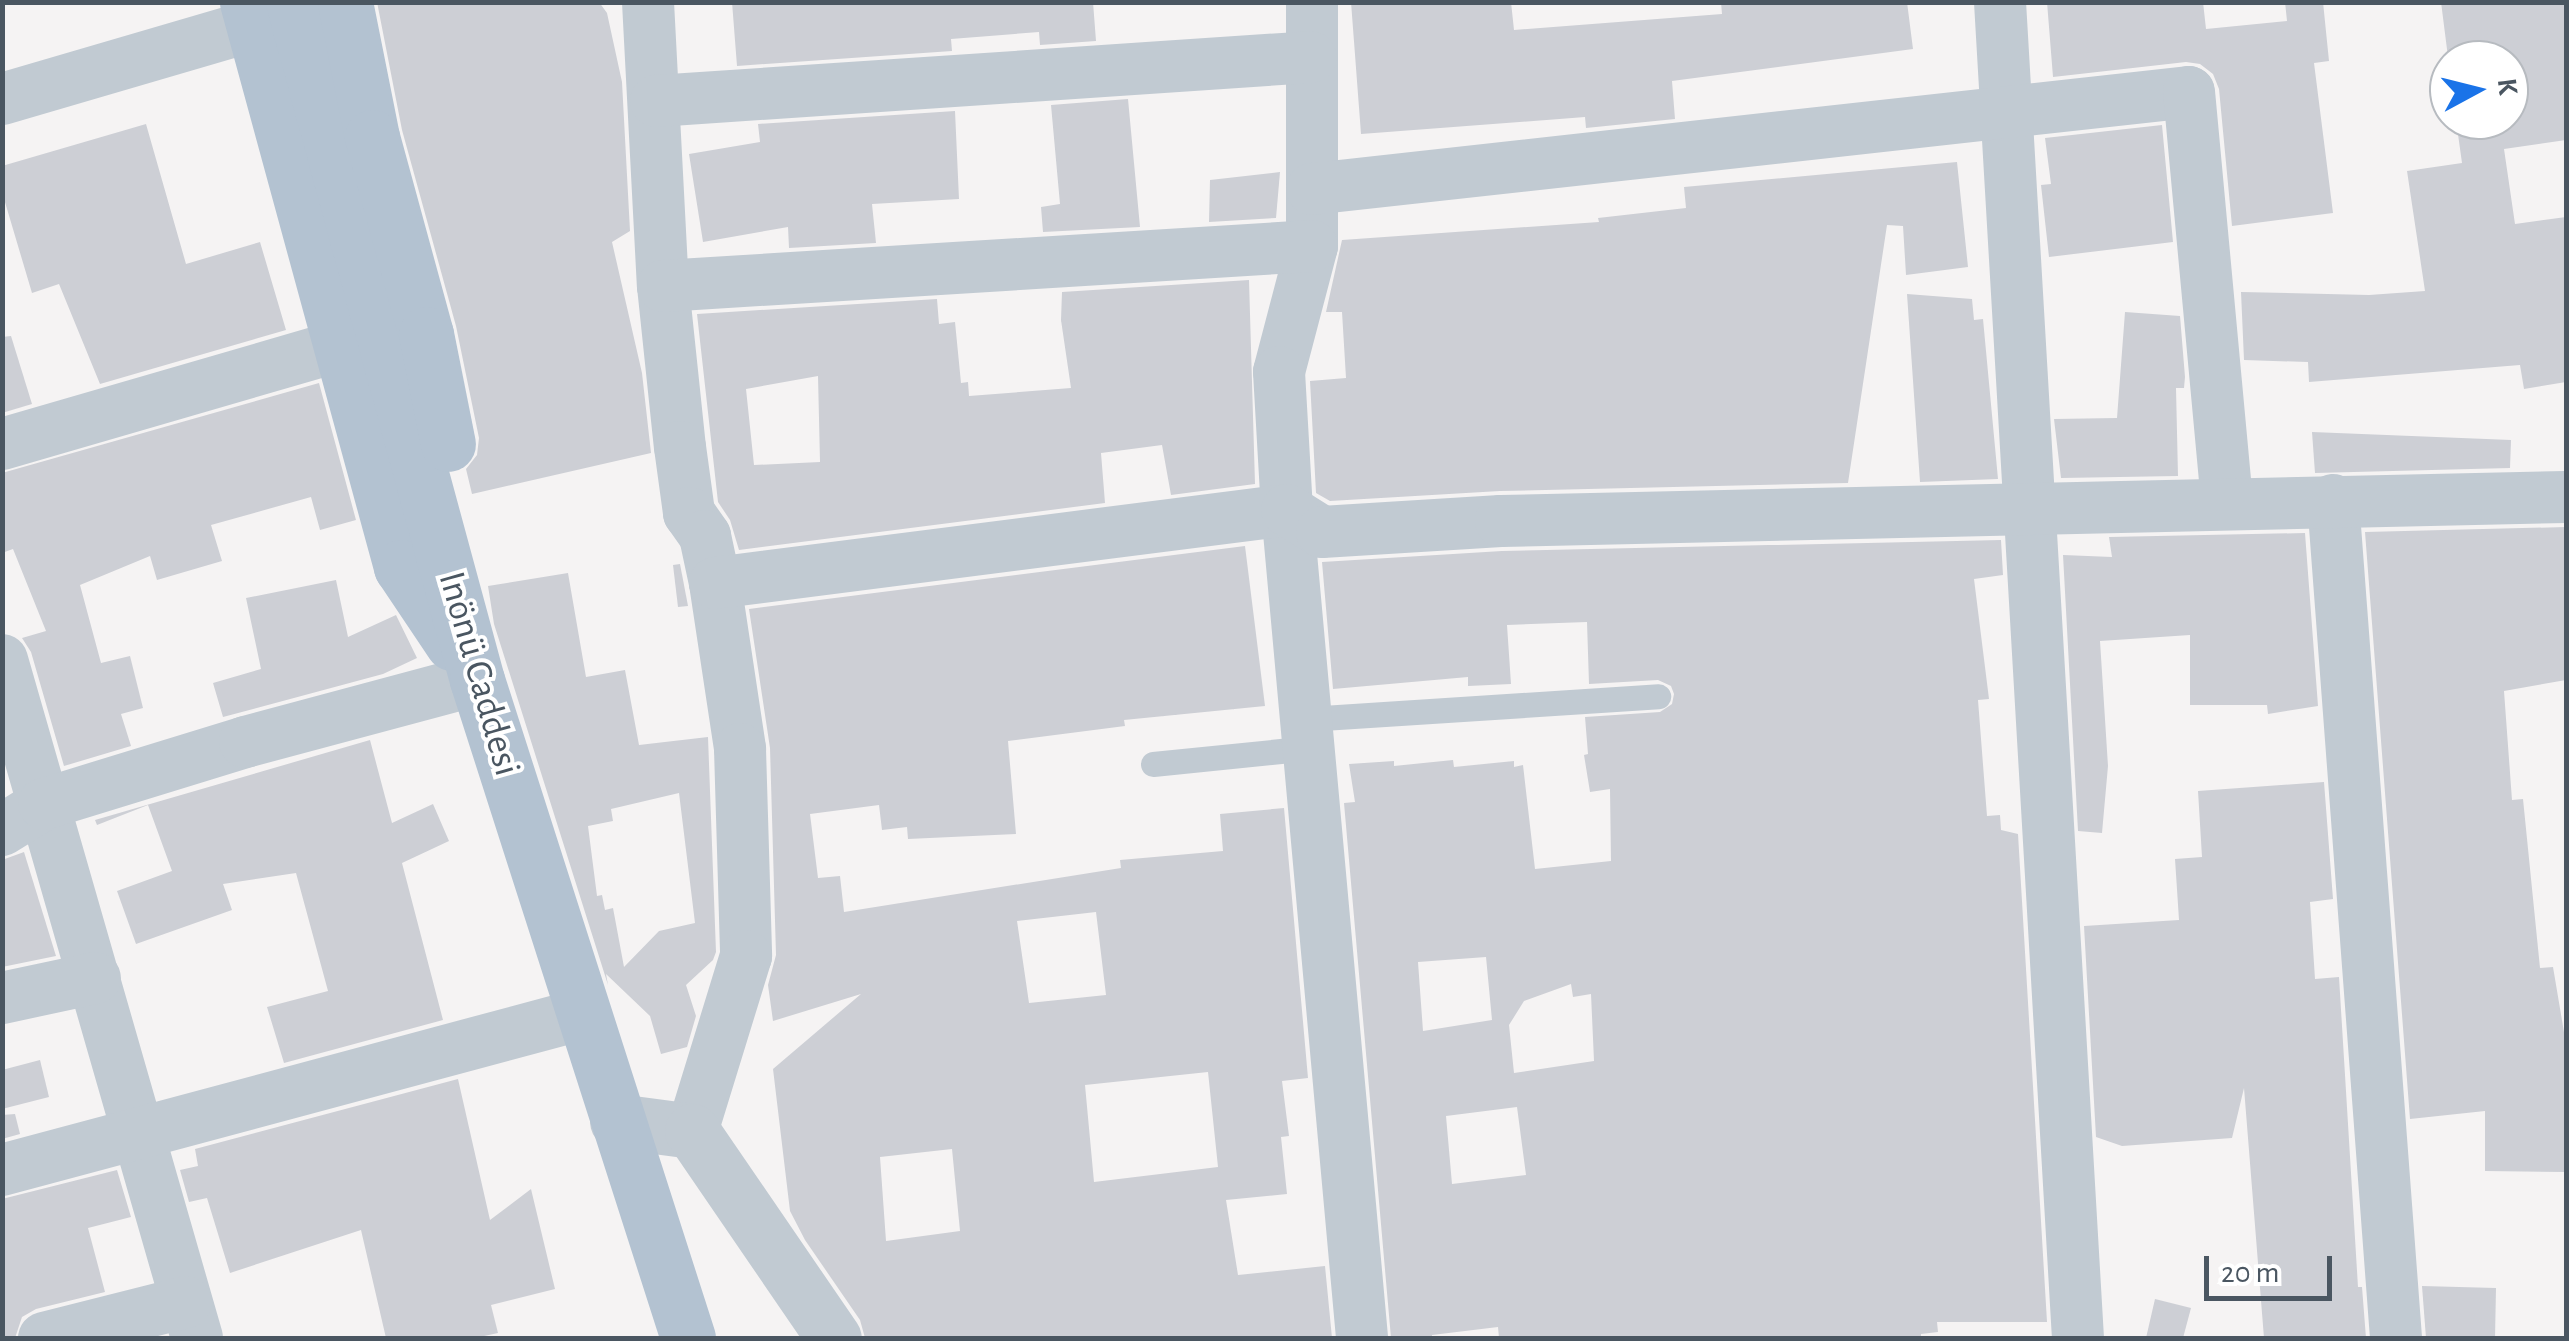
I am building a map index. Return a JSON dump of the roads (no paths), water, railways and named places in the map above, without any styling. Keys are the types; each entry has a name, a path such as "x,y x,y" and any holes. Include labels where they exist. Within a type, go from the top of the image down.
{"main road":[{"path":"345,2 372,138 426,334 474,572 477,680"},
{"path":"264,10 340,346 401,566 477,680"},
{"name":"Inönü Caddesi","path":"264,10 688,1338"}],"street":[{"path":"648,2 663,286 689,513 706,536 740,749 746,956 692,1131"},
{"path":"1312,2 1312,246 1279,372 1362,1338"},
{"path":"2000,2 2010,115 2027,506 2078,1338"},
{"path":"2,99 264,10"},
{"path":"656,101 1312,56"},
{"path":"1312,189 2010,115 2189,92 2227,502"},
{"path":"663,286 1312,246"},
{"path":"2,444 340,346"},
{"path":"715,583 1288,510 1322,532 1500,521 2027,506 2566,497"},
{"path":"2333,500 2396,1338"},
{"path":"2,660 23,817 95,978 192,1320 44,1338"},
{"path":"23,817 245,742 477,680"},
{"path":"2,998 95,978"},
{"path":"2,1170 583,1014"},
{"path":"617,1120 692,1131 834,1338"}],"lane":[{"path":"1154,764 1308,734 1658,696"}]}
